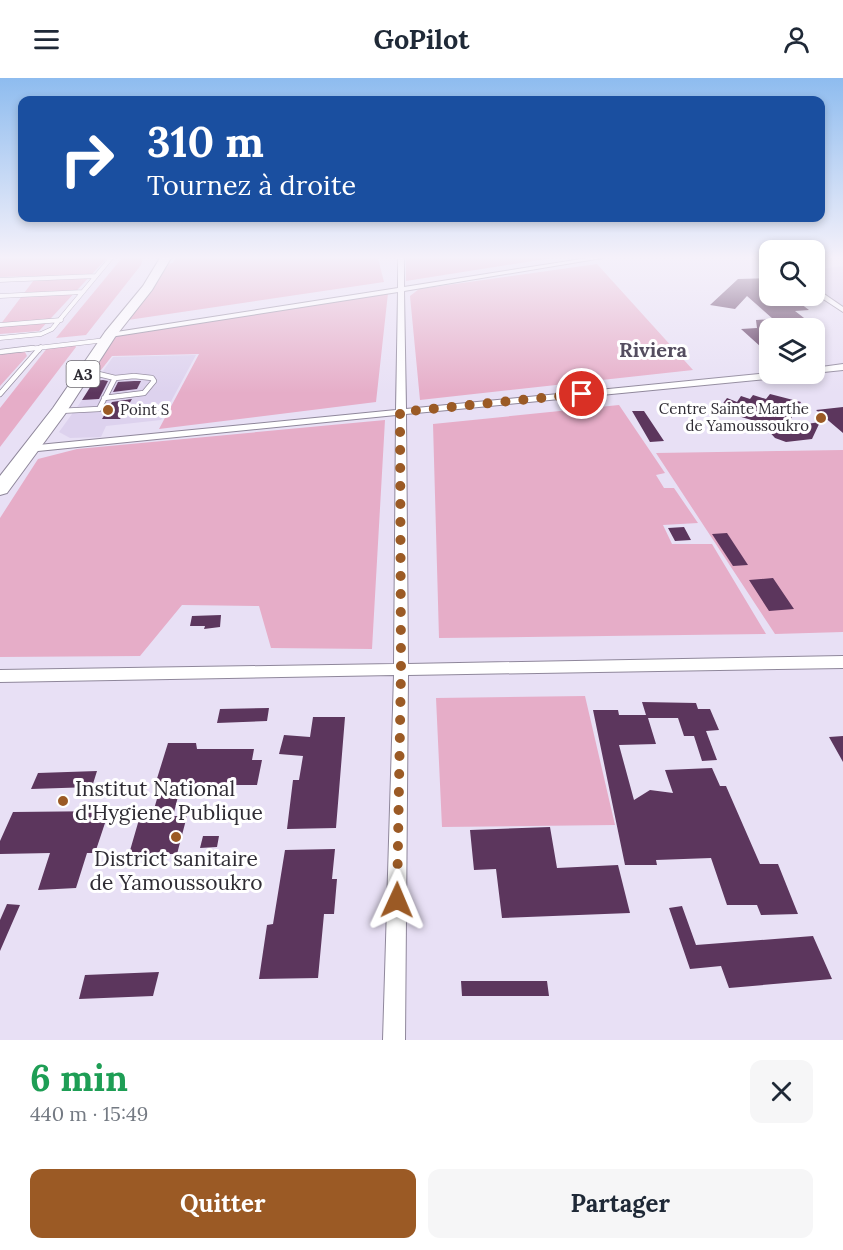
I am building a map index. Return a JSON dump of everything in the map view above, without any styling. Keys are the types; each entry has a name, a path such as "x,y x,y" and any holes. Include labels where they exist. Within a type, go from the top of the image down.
{"highway":[{"name":"A3","path":"0,489 136,303"}],"street":[{"path":"108,338 314,303"},
{"path":"394,1040 401,670 401,303"},
{"path":"825,369 843,368"},
{"path":"28,449 759,377"},
{"path":"0,676 843,662"}],"lane":[{"path":"0,338 41,334 52,329 74,303"},
{"path":"0,325 61,320"},
{"path":"0,352 108,338"},
{"path":"0,393 41,346"},
{"path":"85,371 115,378 140,376 152,378 154,381 144,393 104,398"},
{"path":"59,411 99,409 115,378"}],"shaded area":[{"path":"17,303 65,303 39,331 0,334 0,325"},
{"path":"85,303 111,303 86,335 56,338"},
{"path":"140,303 243,303 128,320"},
{"path":"324,303 387,303 376,402 159,429 199,354 112,356 101,370 88,370 110,336"},
{"path":"411,303 632,303 693,370 420,400"},
{"path":"75,345 76,347 0,447 0,408 48,347"},
{"path":"25,352 27,356 0,386 0,354"},
{"path":"196,355 161,420 106,426 101,437 70,438 59,432 113,357"},
{"path":"619,405 665,473 656,475 664,488 674,488 698,523 663,525 672,544 712,544 766,634 439,638 433,424"},
{"path":"385,420 372,649 271,648 259,606 182,605 140,656 0,657 0,518 38,459 77,449"},
{"path":"843,450 843,632 775,634 656,453"},
{"path":"585,696 615,825 442,827 436,698"}],"building":[{"path":"712,303 741,303 735,309 710,305"},
{"path":"755,303 759,303 759,306 804,306 809,310 795,311 804,318 772,318"},
{"path":"756,320 759,320 759,345 741,329 757,328"},
{"path":"94,381 108,381 99,399 82,400"},
{"path":"141,381 137,389 113,392 118,382"},
{"path":"770,394 801,402 786,427 820,422 812,439 786,442 775,438 766,428 775,427 718,410 727,398 737,402 741,396 750,399 753,395 766,399"},
{"path":"132,399 120,419 102,419 112,402"},
{"path":"843,407 843,433 816,410"},
{"path":"632,411 644,411 664,441 650,442"},
{"path":"684,527 691,540 675,541 668,528"},
{"path":"727,533 748,565 733,566 712,534"},
{"path":"773,578 794,609 769,611 749,580"},
{"path":"221,615 220,627 204,629 205,626 190,626 192,616"},
{"path":"642,702 696,703 698,709 710,709 719,730 706,731 717,760 702,761 694,736 684,736 678,718 648,718 656,744 619,745 634,800 650,790 673,793 665,770 712,768 720,786 726,786 760,864 778,864 798,914 761,915 757,905 727,905 711,858 656,860 657,865 625,865 593,710 618,710 619,715 646,715"},
{"path":"269,708 267,721 217,723 220,709"},
{"path":"313,717 345,717 336,828 287,829 293,780 299,780 303,756 279,754 284,735 310,737"},
{"path":"843,736 843,762 829,737"},
{"path":"168,743 196,743 197,749 254,749 252,760 262,760 257,785 181,785 173,816 187,816 177,854 129,854 140,816 152,816 161,785 155,785"},
{"path":"97,771 92,787 31,789 38,773"},
{"path":"109,811 95,853 87,853 76,888 38,890 50,853 0,854 0,841 13,812"},
{"path":"550,827 557,868 618,865 630,913 502,918 496,869 474,870 470,830"},
{"path":"203,836 219,836 217,847 200,848"},
{"path":"335,849 332,879 337,879 334,914 324,914 318,978 259,979 267,925 273,924 285,850"},
{"path":"7,904 20,905 0,951 0,920"},
{"path":"682,906 696,945 813,936 832,979 729,988 721,966 690,969 669,908"},
{"path":"159,972 153,996 79,999 85,975"},
{"path":"461,981 547,981 549,996 462,996"}],"place":[{"name":"Point S","path":"108,410"},
{"name":"Centre Sainte Marthe de Yamoussoukro","path":"821,418"},
{"name":"Institut National d'Hygiene Publique","path":"63,801"},
{"name":"District sanitaire de Yamoussoukro","path":"176,837"}],"district":[{"name":"Riviera","path":"653,350"}],"route":[{"path":"397,900 401,670 400,412 582,394"}]}
